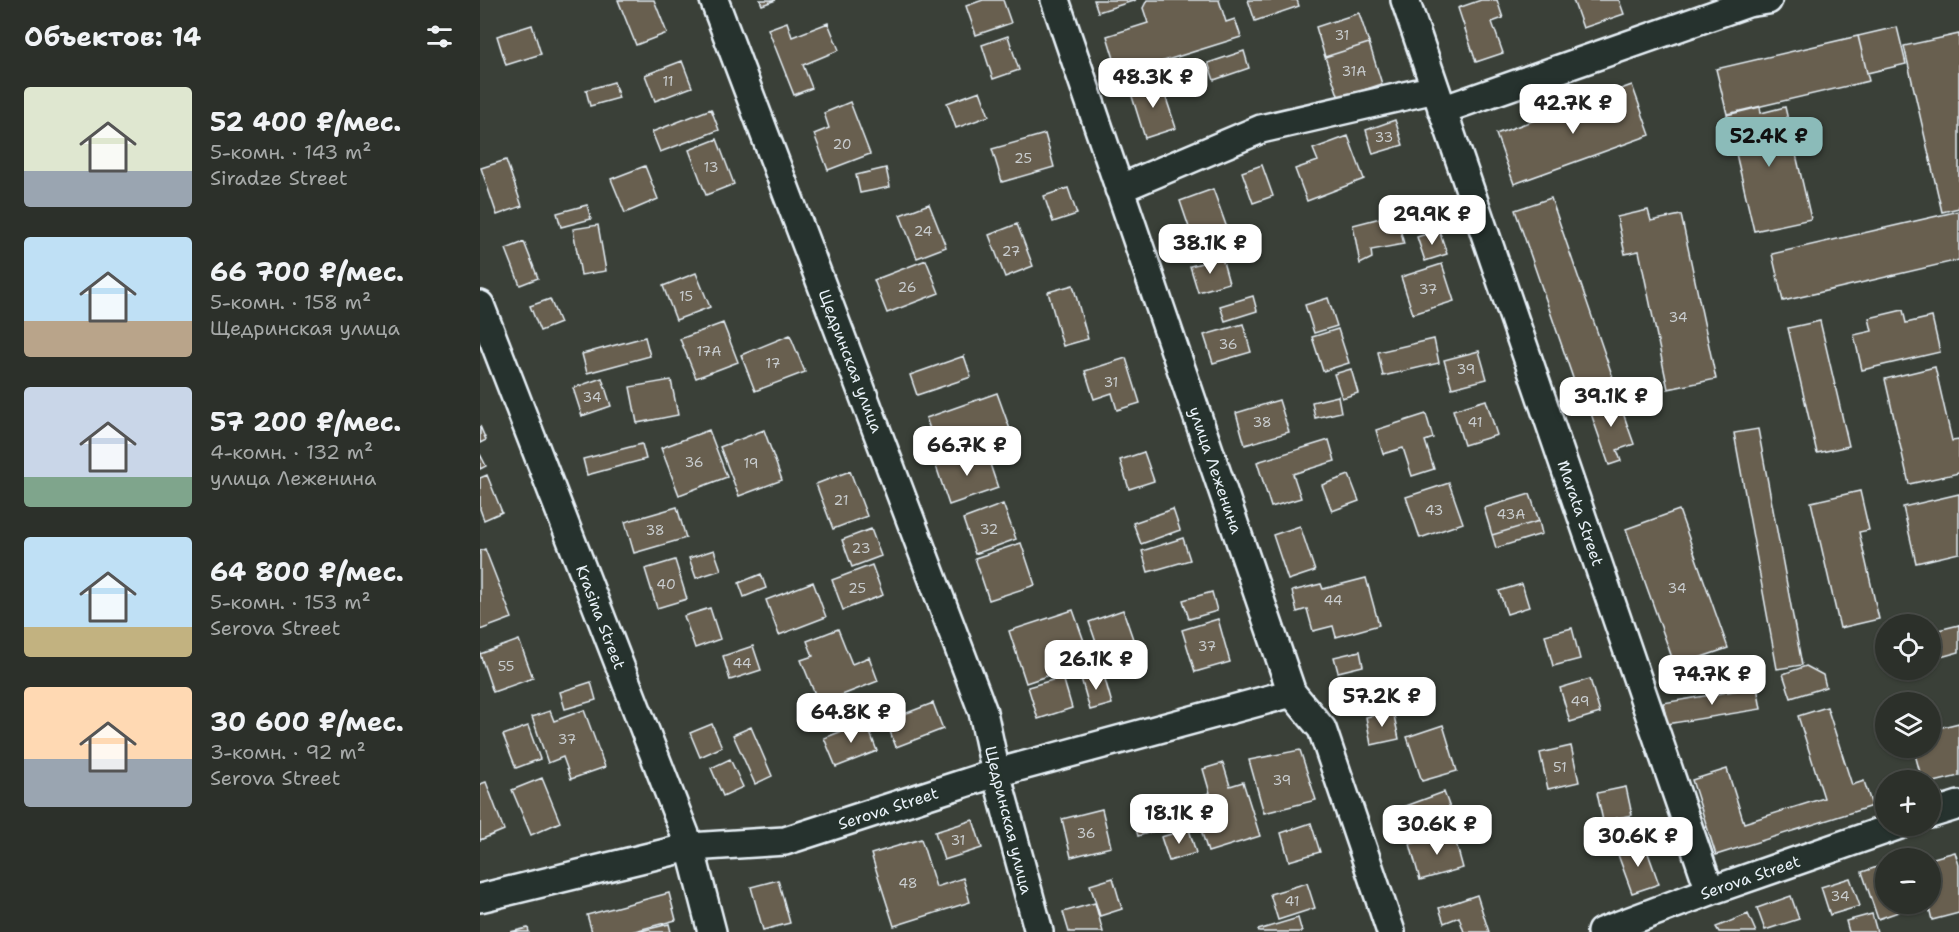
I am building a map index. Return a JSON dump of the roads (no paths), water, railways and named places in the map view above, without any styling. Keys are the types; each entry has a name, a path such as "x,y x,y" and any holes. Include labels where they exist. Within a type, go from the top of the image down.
{"street":[{"name":"Щедринская улица","path":"714,0 983,712 996,773 1039,932"},
{"name":"улица Леженина","path":"1055,0 1292,693 1322,729 1391,932"},
{"name":"Marata Street","path":"1405,0 1710,891"},
{"path":"1119,189 1261,129 1439,99 1754,1"},
{"name":"Krasina Street","path":"480,305 690,847 712,932"},
{"name":"Serova Street","path":"480,898 690,847 785,841 996,773 1292,693"},
{"path":"1941,811 1959,805"},
{"name":"Serova Street","path":"1601,932 1875,834"}]}
